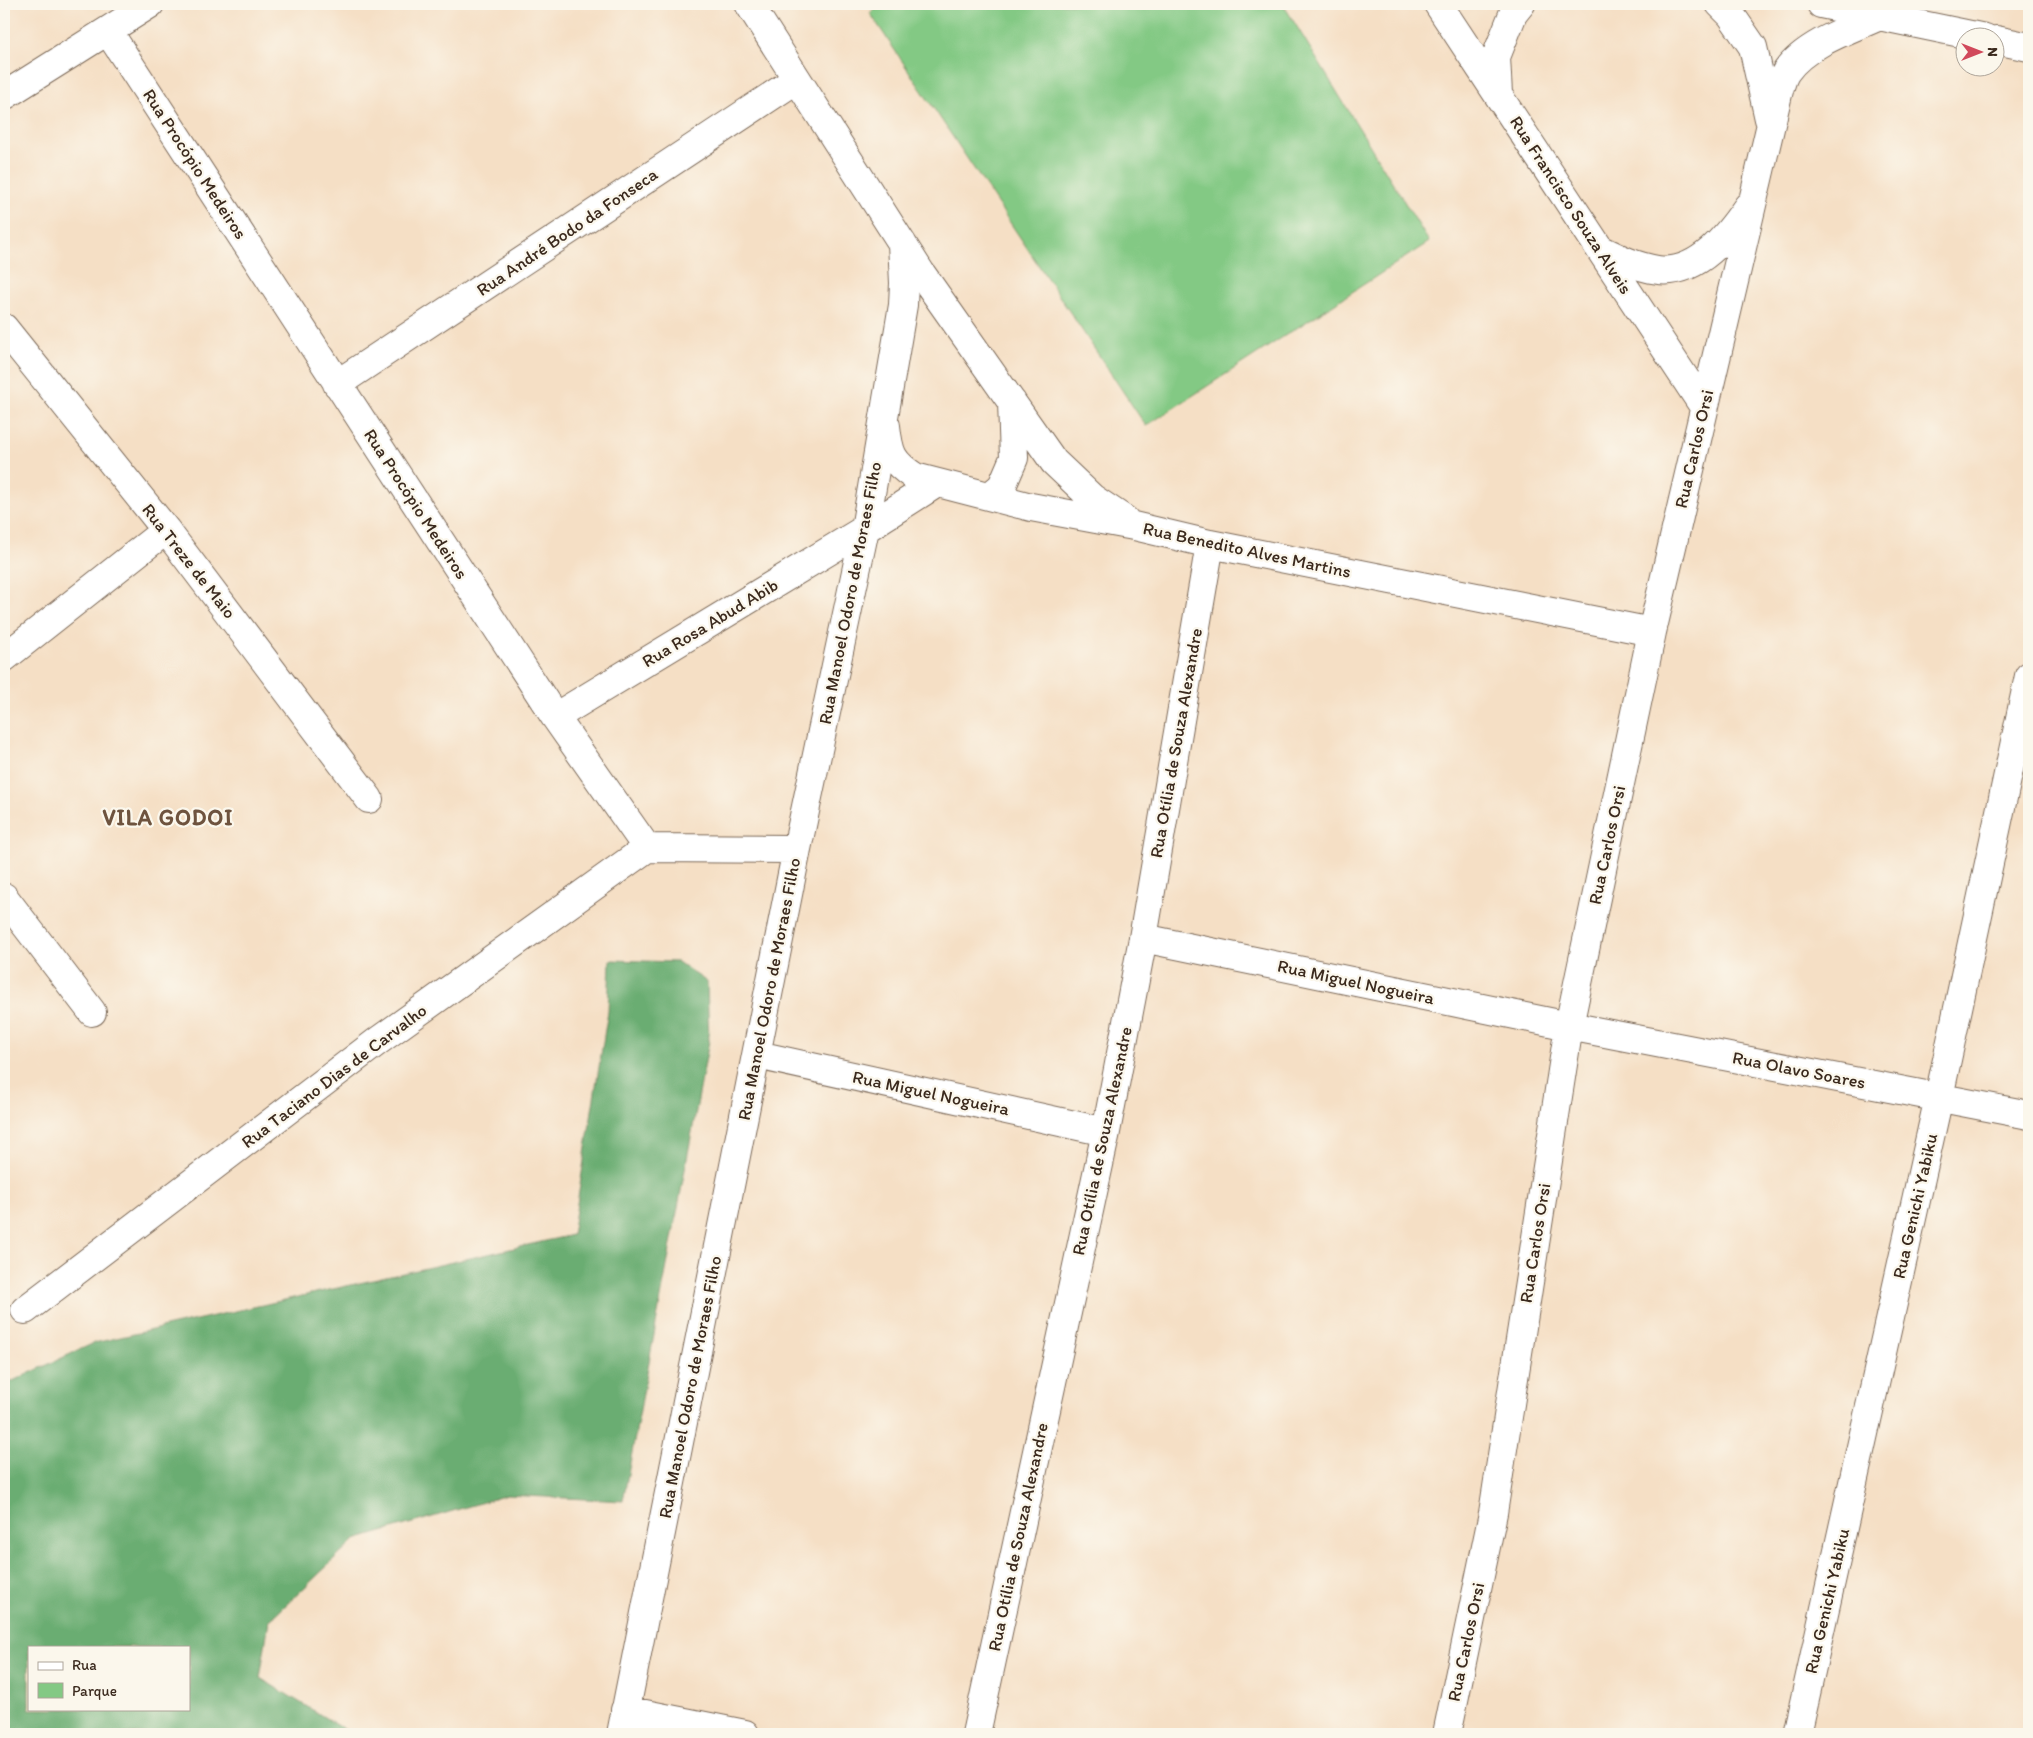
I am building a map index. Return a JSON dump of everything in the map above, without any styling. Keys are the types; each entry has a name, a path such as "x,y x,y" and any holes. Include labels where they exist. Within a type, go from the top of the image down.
{"street":[{"path":"4,96 150,4"},
{"path":"749,4 921,272 1054,462 1092,498 1134,526"},
{"name":"Rua Francisco Souza Alveis","path":"1438,4 1704,407"},
{"path":"1498,95 1496,57 1513,14 1521,4"},
{"path":"1720,4 1731,15 1753,47 1771,125"},
{"path":"1821,4 1880,16 1920,14 1957,28"},
{"name":"Rua Carlos Orsi","path":"1447,1734 1493,1513 1569,1026 1652,632 1771,125 1785,74 1797,58 1832,37 1880,16"},
{"name":"Rua Procópio Medeiros","path":"108,31 555,717 648,848"},
{"path":"2006,42 2029,46"},
{"name":"Rua André Bodo da Fonseca","path":"337,384 797,79"},
{"path":"1600,249 1632,264 1659,270 1681,269 1706,255 1733,227 1753,199"},
{"name":"Rua Manoel Odoro de Moraes Filho","path":"623,1722 797,849 865,529 900,325 904,283 902,243"},
{"path":"900,325 909,309 921,302 933,302 944,305"},
{"name":"Rua Treze de Maio","path":"4,328 166,530 369,798"},
{"path":"990,496 1002,486 1014,458 1012,402"},
{"name":"Rua Benedito Alves Martins","path":"885,415 888,448 899,466 915,477 1031,506 1134,526 1210,544 1652,632"},
{"name":"Rua Rosa Abud Abib","path":"555,717 865,529 937,483"},
{"path":"4,658 166,530"},
{"name":"Rua Otília de Souza Alexandre","path":"976,1734 1106,1132 1143,938 1210,544"},
{"name":"Rua Genichi Yabiku","path":"1797,1734 1939,1097 2029,676"},
{"path":"648,848 797,849"},
{"name":"Rua Taciano Dias de Carvalho","path":"25,1310 378,1041 648,848"},
{"path":"4,897 92,1012"},
{"name":"Rua Miguel Nogueira","path":"1143,938 1569,1026"},
{"name":"Rua Olavo Soares","path":"1569,1026 2029,1115"},
{"name":"Rua Miguel Nogueira","path":"757,1055 1106,1132"},
{"path":"623,1722 745,1734"}],"green space":[{"path":"884,4 1283,4 1429,242 1146,426 870,13"},
{"path":"610,960 678,962 707,982 709,1041 623,1501 507,1495 355,1540 269,1621 260,1678 352,1734 4,1734 4,1385 94,1343 572,1235 608,1011"}],"district":[{"name":"VILA GODOI","path":"168,817"}]}
